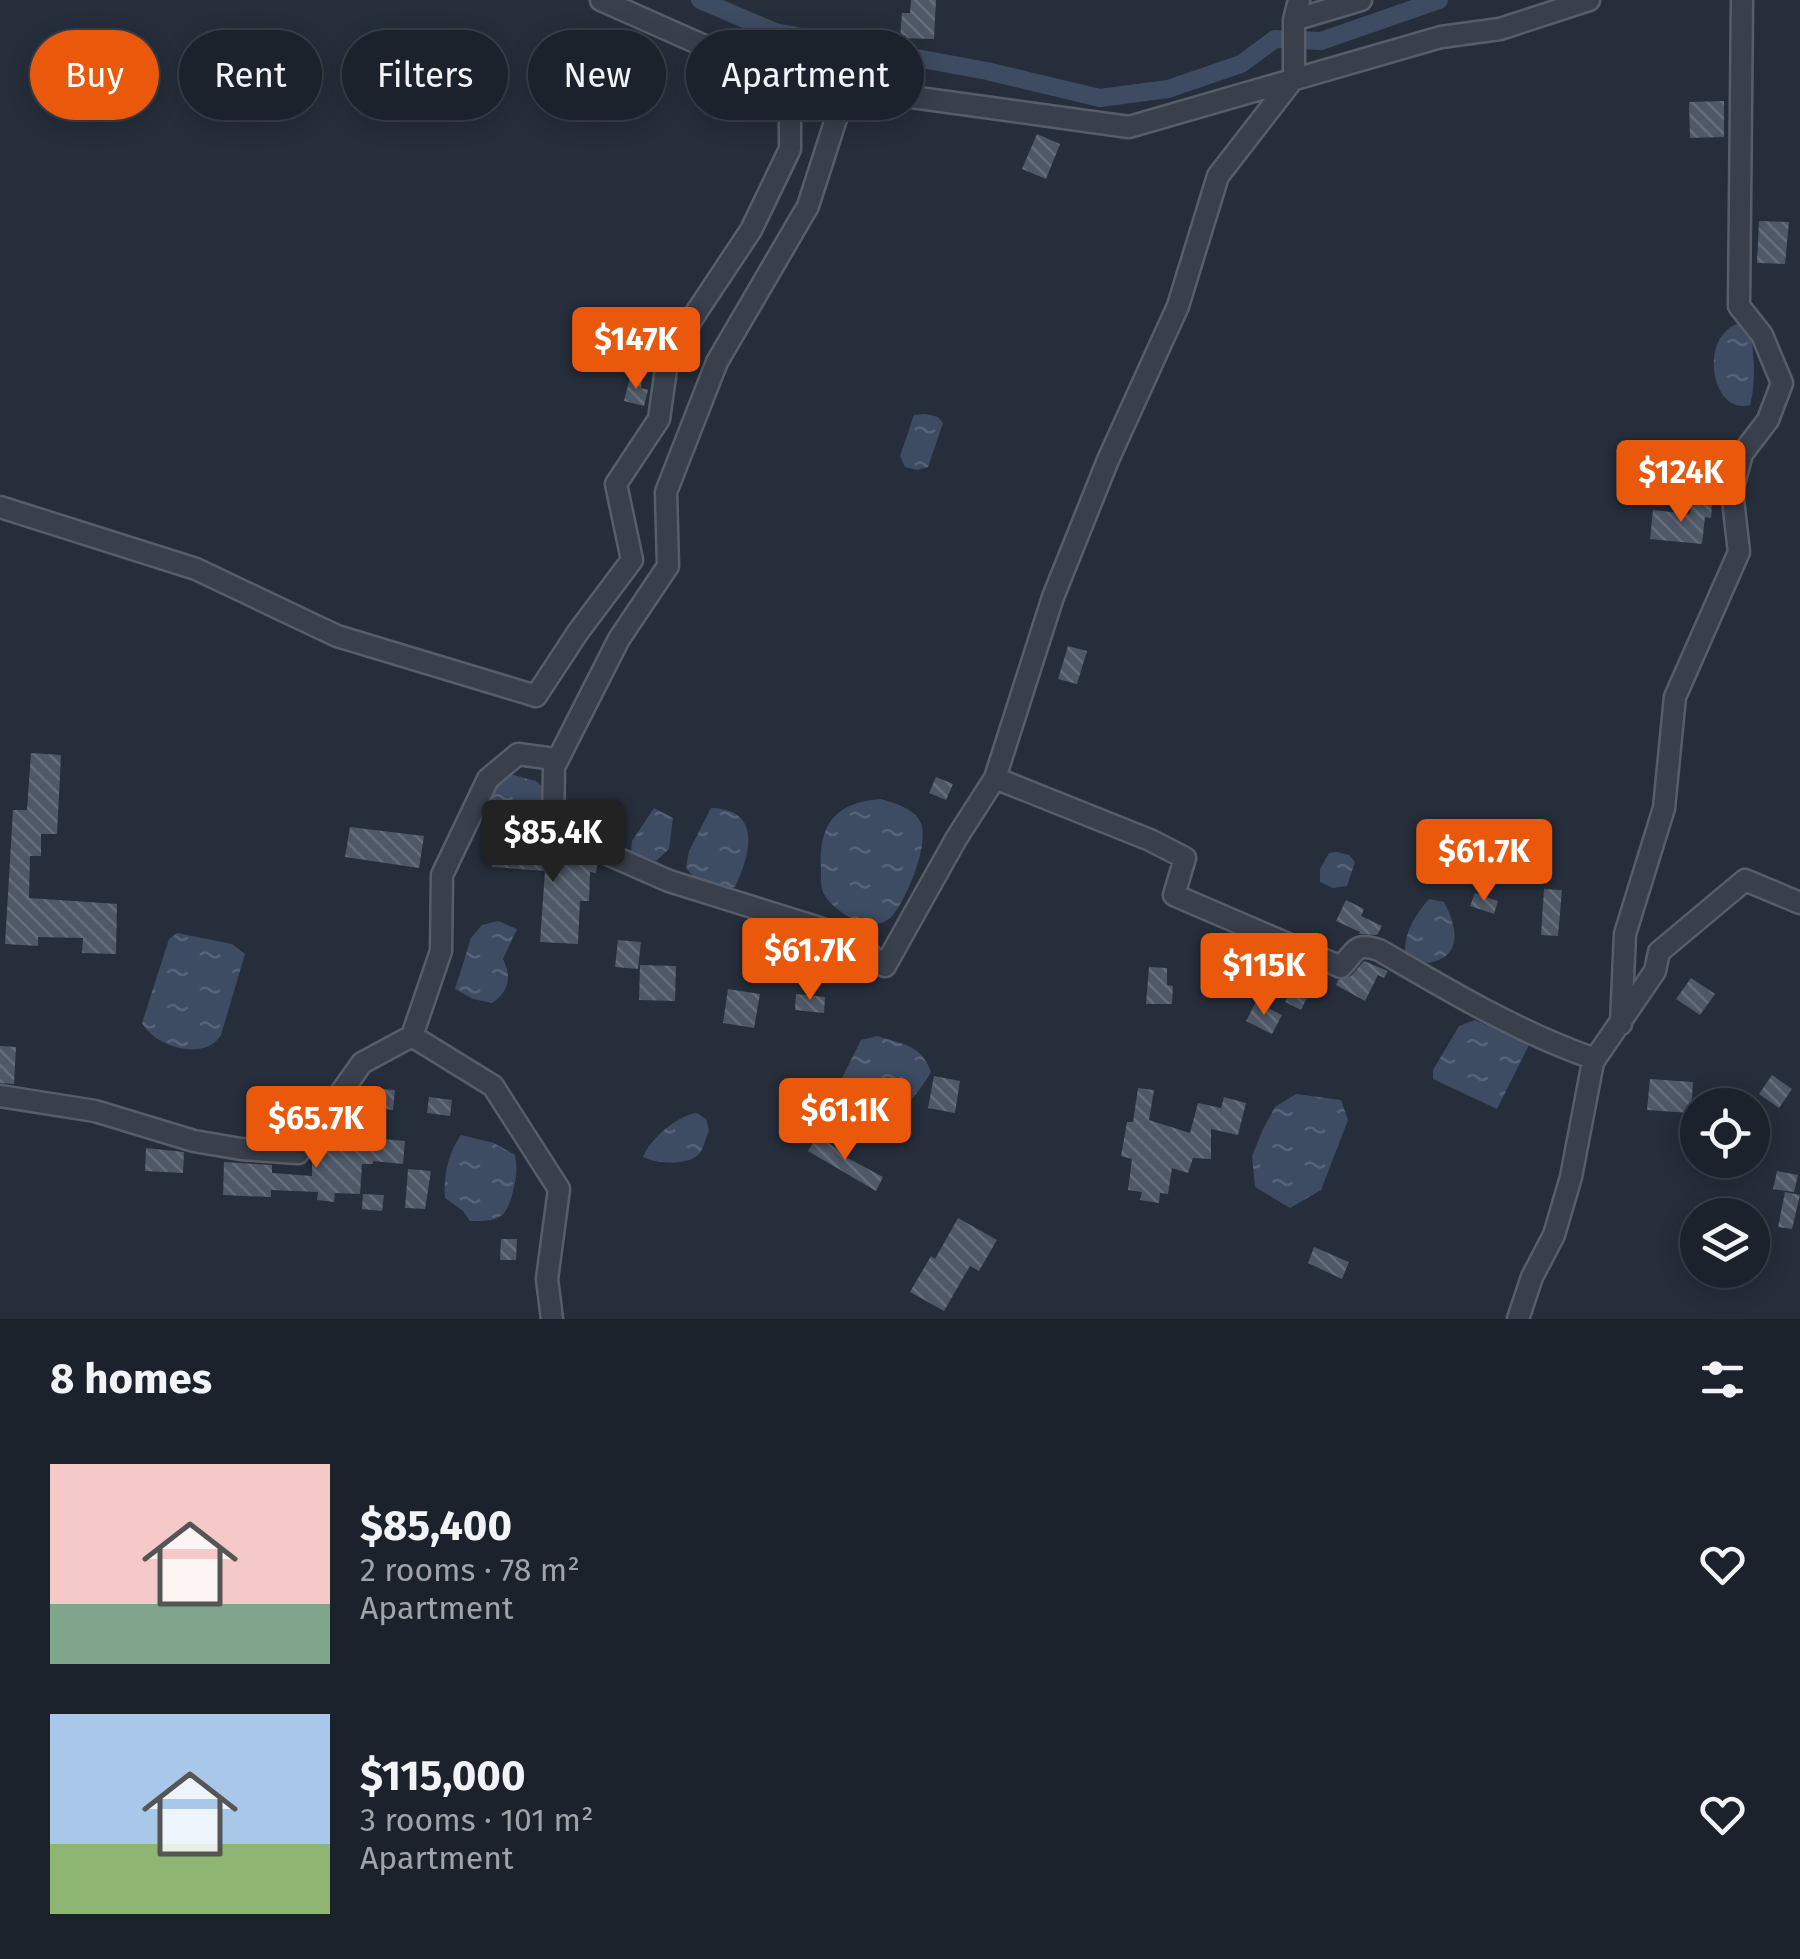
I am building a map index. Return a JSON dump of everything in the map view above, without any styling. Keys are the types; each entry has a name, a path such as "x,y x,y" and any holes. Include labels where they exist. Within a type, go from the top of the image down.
{"street":[{"path":"600,0 686,38"},
{"path":"0,1096 94,1111 194,1141 298,1153 362,1063 412,1036 441,952 442,875 488,779 518,754 554,759 553,830 669,881 845,936 885,966 956,838 995,778 1053,597 1108,460 1178,306 1218,176 1294,78 1296,16 1361,0"},
{"path":"924,98 1129,126 1441,36 1500,29 1589,0"},
{"path":"1621,1024 1625,934 1664,808 1675,696 1739,552 1732,491 1742,454 1768,420 1782,383 1762,335 1739,306 1742,0"},
{"path":"0,506 196,569 336,636 536,696 632,560 616,484 659,419 668,356 752,230 790,149 790,120"},
{"path":"554,767 619,639 668,566 666,492 717,362 808,206 836,120"},
{"path":"995,778 1186,858 1174,895 1341,967 1356,948 1379,950 1497,1019 1595,1059"},
{"path":"1518,1319 1563,1206 1595,1059 1654,971 1659,952 1746,880 1800,903"},
{"path":"412,1036 493,1086 559,1189 547,1279 552,1319"}],"water":[{"path":"1737,324 1748,326 1752,345 1754,376 1750,405 1737,405 1726,399 1715,374 1717,345 1725,332"},
{"path":"926,414 943,423 928,467 905,467 900,456 914,415"},
{"path":"507,773 535,781 546,789 543,808 534,814 493,806 494,787"},
{"path":"881,799 917,816 923,830 922,842 916,869 899,907 888,920 869,924 850,918 827,898 821,887 821,853 833,818 852,805"},
{"path":"654,808 673,818 669,849 656,861 631,853 632,841"},
{"path":"711,808 727,810 745,824 748,847 735,887 708,885 686,868 689,851"},
{"path":"1329,853 1349,855 1355,862 1347,886 1333,888 1320,882 1320,869"},
{"path":"1429,899 1444,902 1454,940 1447,955 1427,963 1405,953 1405,945 1412,924"},
{"path":"498,921 517,929 503,959 507,983 492,1003 455,989 471,938 482,925"},
{"path":"177,933 232,944 245,954 221,1035 204,1048 168,1044 148,1032 142,1023 169,939"},
{"path":"1475,1020 1529,1045 1497,1109 1433,1079 1433,1070 1459,1026"},
{"path":"877,1036 917,1051 931,1072 914,1097 889,1121 862,1134 848,1132 835,1124 842,1078 861,1040"},
{"path":"1296,1094 1341,1100 1348,1120 1321,1190 1290,1208 1255,1187 1252,1156 1275,1107"},
{"path":"696,1113 706,1119 709,1130 695,1157 673,1162 643,1157 665,1129"},
{"path":"461,1135 494,1143 515,1155 511,1197 496,1219 470,1221 445,1198 447,1165"}],"building":[{"path":"911,0 936,0 934,39 924,39 924,30 901,30 902,13 910,13"},
{"path":"1724,101 1724,137 1690,138 1689,102"},
{"path":"1037,134 1060,144 1046,179 1022,169"},
{"path":"1759,221 1789,222 1785,264 1757,263"},
{"path":"630,377 642,380 641,388 648,390 644,406 624,401"},
{"path":"1691,503 1712,505 1711,518 1705,517 1702,544 1650,539 1653,510 1690,514"},
{"path":"1068,646 1087,651 1077,684 1058,679"},
{"path":"31,753 61,755 57,834 41,834 41,856 30,856 29,898 117,904 116,954 82,953 83,938 38,937 38,946 5,944 13,810 27,810"},
{"path":"936,777 953,784 946,800 929,793"},
{"path":"350,827 424,836 419,868 345,857"},
{"path":"543,841 597,864 596,873 590,872 589,901 580,901 578,944 540,942 545,871 492,867 494,842 543,846"},
{"path":"1544,889 1562,890 1558,936 1541,935"},
{"path":"1475,893 1498,901 1494,914 1470,906"},
{"path":"1346,900 1364,909 1361,916 1382,926 1377,935 1359,934 1336,921"},
{"path":"618,940 641,942 638,969 615,967"},
{"path":"1364,961 1388,971 1384,978 1378,975 1365,1001 1336,985"},
{"path":"640,965 676,966 675,1001 639,1000"},
{"path":"1149,967 1167,968 1167,985 1173,986 1172,1004 1146,1004"},
{"path":"1691,978 1715,994 1700,1015 1676,999"},
{"path":"1296,982 1311,990 1301,1010 1285,1002"},
{"path":"728,989 760,994 754,1028 723,1023"},
{"path":"796,994 825,997 824,1013 795,1010"},
{"path":"1256,1002 1282,1015 1272,1034 1246,1021"},
{"path":"0,1046 16,1047 14,1084 0,1083"},
{"path":"1772,1075 1792,1089 1779,1108 1770,1102 1770,1088 1763,1088"},
{"path":"934,1076 960,1081 955,1113 928,1108"},
{"path":"1650,1079 1693,1082 1693,1088 1680,1088 1680,1112 1647,1110"},
{"path":"366,1088 395,1090 393,1110 364,1107"},
{"path":"1138,1088 1154,1090 1149,1120 1190,1133 1198,1103 1221,1108 1224,1097 1246,1103 1238,1135 1211,1129 1211,1159 1193,1158 1188,1173 1172,1168 1168,1194 1160,1193 1159,1203 1140,1200 1142,1192 1128,1190 1132,1159 1121,1156 1127,1122 1133,1122"},
{"path":"429,1097 452,1100 450,1116 427,1113"},
{"path":"344,1136 405,1141 403,1164 362,1164 360,1194 335,1193 334,1202 317,1200 318,1192 271,1190 271,1197 223,1195 224,1162 272,1165 272,1173 312,1176 312,1156 318,1149 343,1150"},
{"path":"817,1136 883,1177 876,1191 808,1151"},
{"path":"146,1148 184,1152 183,1173 145,1171"},
{"path":"408,1169 431,1171 425,1209 405,1208"},
{"path":"1777,1171 1798,1175 1794,1192 1773,1189"},
{"path":"1785,1192 1800,1195 1792,1229 1778,1227"},
{"path":"363,1194 384,1195 382,1211 362,1209"},
{"path":"958,1218 997,1240 979,1271 970,1266 944,1311 910,1292 931,1256 935,1259"},
{"path":"501,1239 517,1239 516,1260 500,1260"},
{"path":"1314,1247 1349,1262 1342,1279 1308,1263"}],"waterway":[{"path":"700,0 775,32 987,71 1100,98 1168,89 1241,64 1275,39 1321,41 1439,0"}]}
